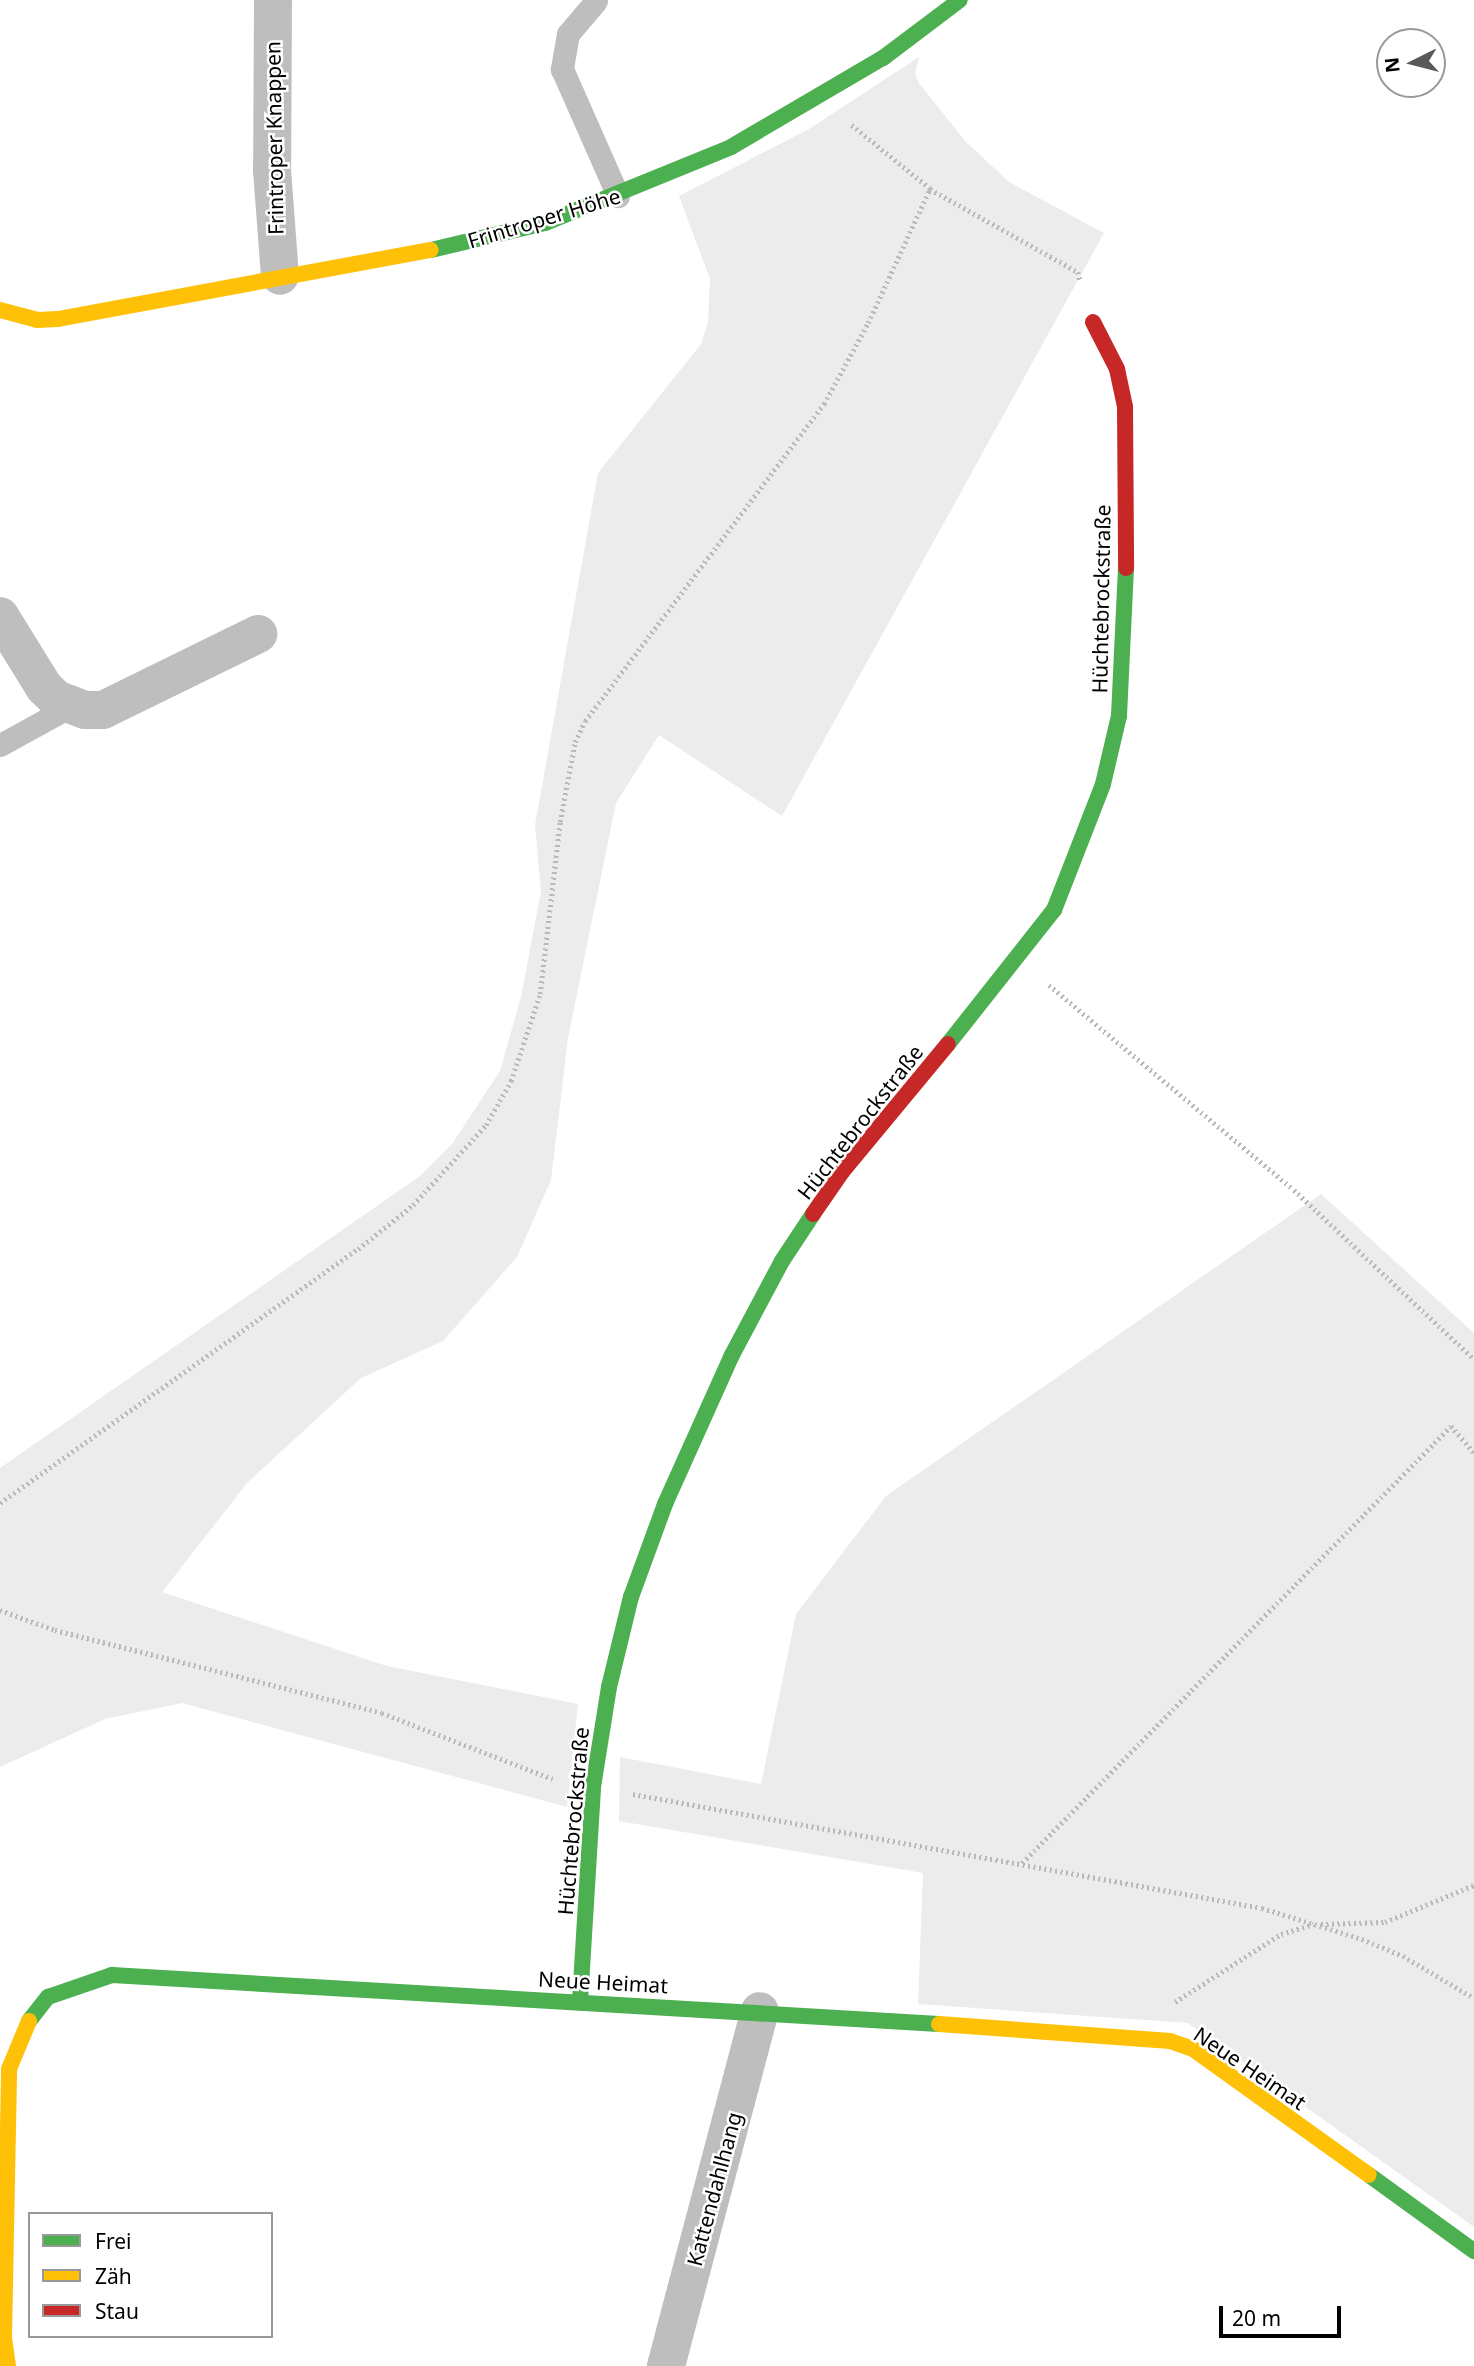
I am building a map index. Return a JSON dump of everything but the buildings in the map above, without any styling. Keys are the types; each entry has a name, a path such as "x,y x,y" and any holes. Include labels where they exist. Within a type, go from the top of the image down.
{"street":[{"name":"Frintroper Knappen","path":"273,0 272,170 280,276"},
{"name":"Frintroper Höhe","path":"0,310 30,319 58,318 492,238 618,196 732,147 825,95 960,0"},
{"name":"Hüchtebrockstraße","path":"580,2001 593,1787 608,1687 631,1597 665,1504 732,1354 782,1261 842,1172 1018,960 1054,910 1080,849 1103,784 1119,716 1126,638 1125,407 1117,369 1093,322"},
{"path":"0,617 44,687 71,706 103,710 258,634"},
{"name":"Neue Heimat","path":"8,2366 2,2337 9,2069 22,2030 48,1997 112,1975 760,2011 1143,2038 1193,2049 1474,2251"},
{"name":"Kattendahlhang","path":"666,2366 760,2011"}],"lane":[{"path":"596,1 568,34 562,69 618,196"},
{"path":"0,745 71,706"}],"path":[{"path":"825,95 854,128 930,189 1077,272 1093,322"},
{"path":"0,1503 358,1249 413,1205 486,1125 511,1081 540,994 560,822 575,742 585,720 824,404 868,324 930,189"},
{"path":"1018,960 1294,1190 1474,1359"},
{"path":"1021,1864 1451,1426 1474,1452"},
{"path":"0,1610 55,1630 382,1713 454,1738 529,1773 593,1787 1262,1908 1403,1956 1474,1998"},
{"path":"1143,2038 1171,2005 1281,1934 1315,1924 1385,1922 1474,1885"}],"shaded area":[{"path":"919,57 915,73 919,83 965,141 1009,182 1104,233 782,816 659,735 616,803 568,1038 551,1180 517,1257 443,1341 361,1378 247,1483 162,1592 387,1666 578,1704 567,1807 182,1703 105,1719 0,1767 0,1468 420,1176 452,1144 500,1071 521,997 541,891 535,825 598,473 701,344 708,322 710,279 679,196 809,129"},
{"path":"1321,1194 1474,1333 1474,2227 1188,2023 918,2004 923,1873 619,1821 620,1757 761,1784 796,1614 886,1496"}],"traffic: fast":[{"path":"431,250 545,223 731,147 883,58 960,0"},
{"path":"948,1044 1054,910 1103,784 1119,716 1126,568"},
{"path":"580,2001 593,1787 609,1687 631,1597 665,1504 732,1355 782,1261 813,1214"},
{"path":"29,2021 48,1997 112,1975 939,2024"},
{"path":"1369,2175 1474,2251"}],"traffic: slow":[{"path":"0,310 37,320 58,319 431,250"},
{"path":"8,2366 4,2336 9,2069 29,2021"},
{"path":"939,2024 1170,2041 1193,2049 1369,2175"}],"traffic: jam":[{"path":"1093,322 1117,369 1125,407 1126,568"},
{"path":"813,1214 842,1172 948,1044"}]}
